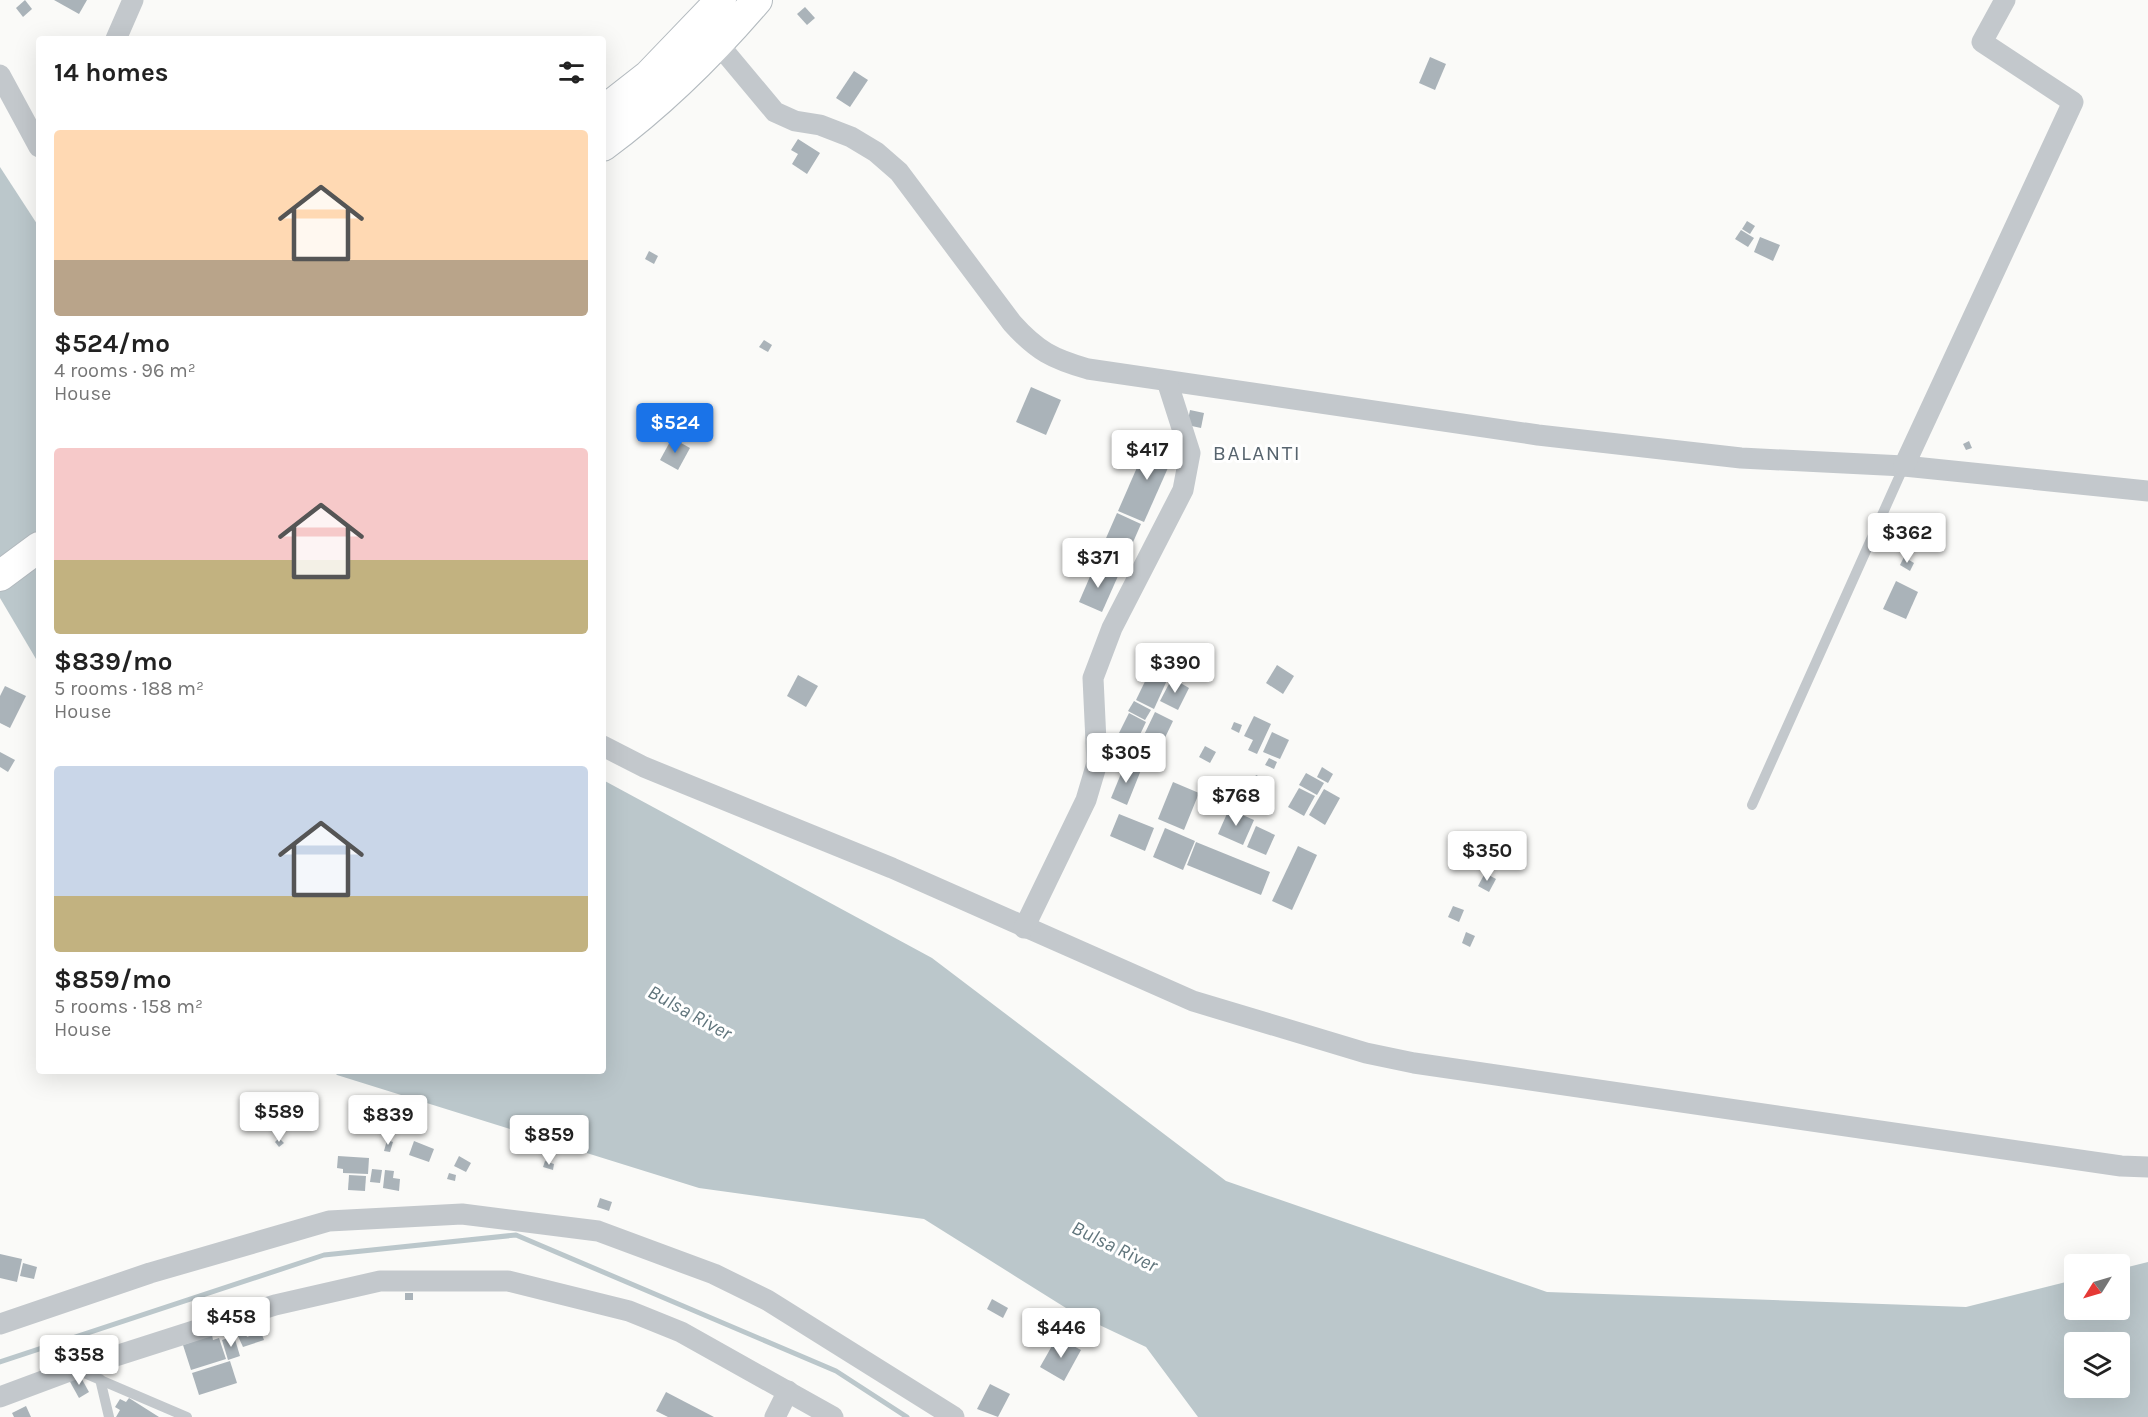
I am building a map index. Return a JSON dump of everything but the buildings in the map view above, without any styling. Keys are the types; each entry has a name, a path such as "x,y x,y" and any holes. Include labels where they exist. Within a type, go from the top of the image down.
{"main road":[{"path":"606,144 668,95 708,35 721,0"},
{"path":"606,109 757,0"},
{"path":"0,576 36,549"}],"street":[{"path":"117,36 133,0"},
{"path":"1904,466 2073,102 1982,42 2005,0"},
{"path":"708,35 775,112 795,121 820,125 851,137 876,152 899,172 1012,323 1031,344 1054,359 1088,369 1549,436 1741,458 1904,466 2148,491"},
{"path":"0,75 36,141"},
{"path":"1024,928 1086,800 1097,763 1093,678 1112,628 1184,490 1190,453 1167,381"},
{"path":"606,747 644,766 892,868 1193,1001 1366,1053 1414,1063 2121,1166 2148,1167"},
{"path":"0,1324 150,1273 328,1221 462,1214 598,1231 714,1274 776,1305 954,1417"},
{"path":"0,1397 75,1369 275,1305 380,1281 508,1281 629,1311 681,1332 833,1417"},
{"path":"776,1417 788,1391"}],"lane":[{"path":"1752,805 1904,466"},
{"path":"75,1369 187,1417"},
{"path":"100,1379 109,1417"}],"water":[{"path":"0,167 36,222 36,659 0,598"},
{"name":"Bulsa River","path":"606,782 932,958 1226,1181 1547,1292 1966,1307 2064,1282 2064,1320 2130,1320 2130,1266 2148,1262 2148,1417 1198,1417 1146,1347 1074,1313 924,1219 699,1188 336,1074 606,1074"}],"waterway":[{"path":"0,1362 324,1255 516,1235 836,1371 907,1417"}],"district":[{"name":"BALANTI","path":"1257,453"}]}
